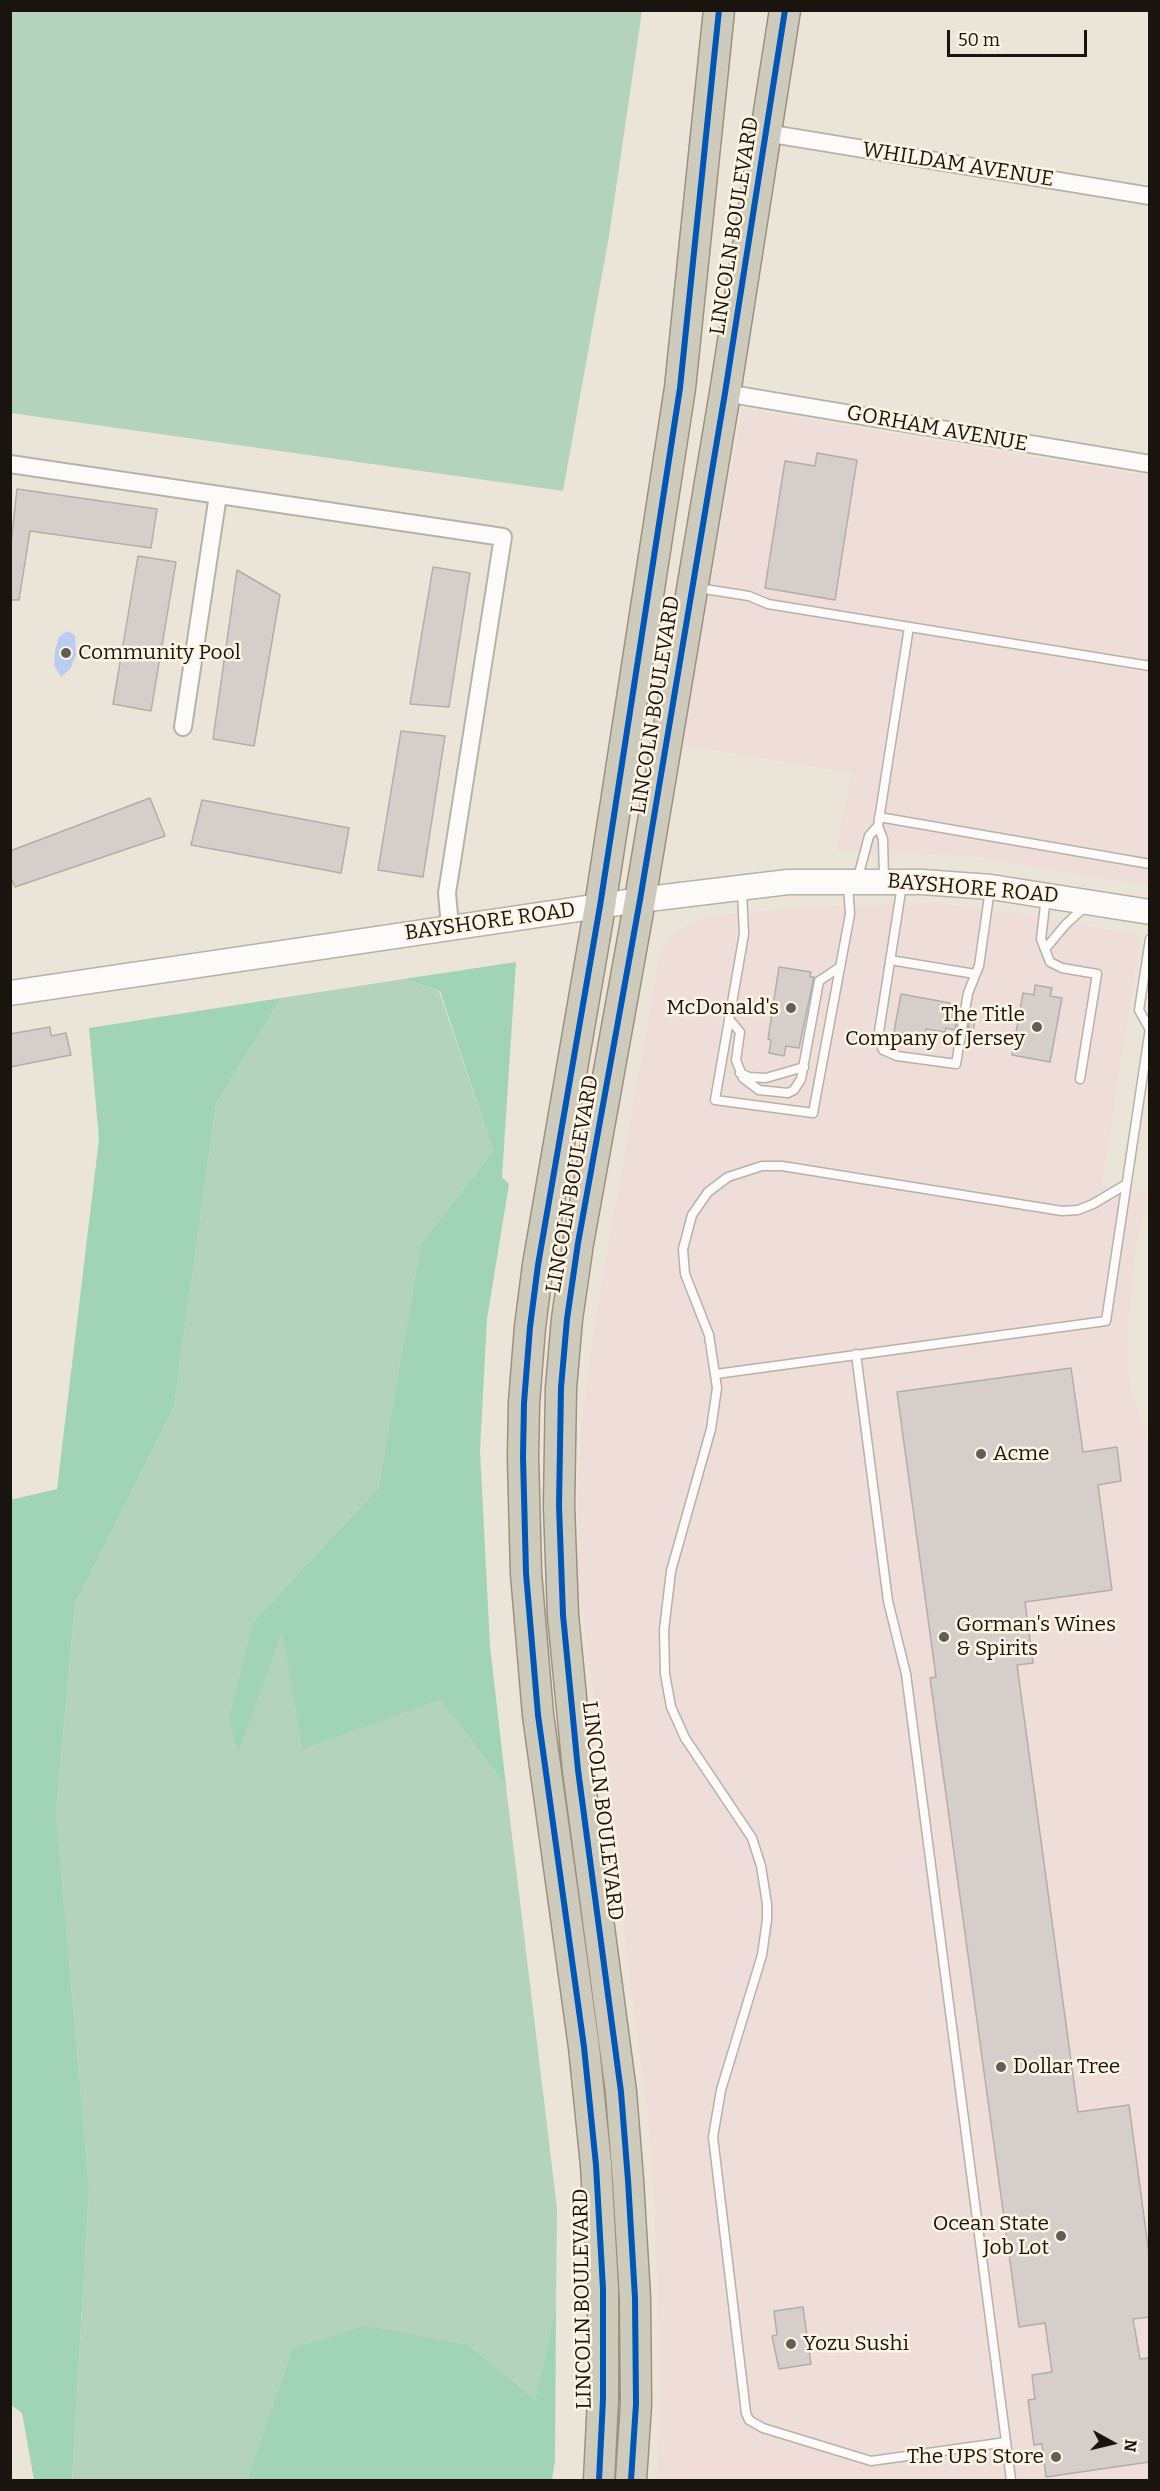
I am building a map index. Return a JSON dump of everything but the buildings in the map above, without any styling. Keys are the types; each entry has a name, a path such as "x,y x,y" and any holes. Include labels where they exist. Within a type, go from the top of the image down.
{"highway":[{"name":"LINCOLN BOULEVARD","path":"598,2481 603,2399 603,2289 596,2165 584,2048 537,1705 526,1573 523,1457 529,1338 538,1265 600,906 680,388 719,10"},
{"name":"LINCOLN BOULEVARD","path":"630,2481 636,2404 635,2298 621,2092 578,1770 567,1657 560,1560 559,1443 562,1377 572,1286 640,900 725,393 785,10"}],"street":[{"name":"WHILDAM AVENUE","path":"766,133 1149,196"},
{"name":"GORHAM AVENUE","path":"725,393 1149,464"},
{"path":"10,465 503,537 447,893 450,927"},
{"path":"183,728 218,495"},
{"name":"BAYSHORE ROAD","path":"10,993 450,927 788,882 893,881 991,887 1047,894 1149,912"}],"lane":[{"path":"692,587 749,596 768,604 1149,666"},
{"path":"741,887 744,934 715,1100 813,1113 850,914 852,881 869,836 878,822 909,627"},
{"path":"878,822 1149,864"},
{"path":"878,822 893,881 890,960 878,1038 883,1050 897,1056 956,1064 968,993 979,966 991,887"},
{"path":"1047,894 1041,939 1046,948 1046,957 1055,966 1097,974 1080,1079"},
{"path":"1046,948 1066,924 1091,902"},
{"path":"716,1374 1106,1321 1149,1028 1139,1010 1149,939"},
{"path":"890,960 975,974"},
{"path":"729,1019 740,1032 736,1060 740,1073 754,1088 765,1092 788,1093 798,1085 804,1067 819,981 840,967"},
{"path":"740,1073 749,1077 766,1078 804,1067"},
{"path":"1006,2442 871,2461 763,2428 749,2420 746,2413 713,2137 719,2097 762,1955 767,1920 766,1895 761,1866 752,1838 694,1754 677,1722 667,1690 663,1650 665,1610 671,1571 711,1430 716,1400 716,1374 709,1335 686,1274 683,1249 686,1231 699,1203 708,1192 728,1177 751,1168 782,1166 1062,1211 1078,1210 1093,1204 1125,1185"},
{"path":"856,1354 888,1601 906,1674 1011,2481"}],"shaded area":[{"path":"742,409 1149,476 1149,886 970,856 836,851 851,773 681,745"},
{"path":"936,903 1016,913 1141,935 1102,1186 1148,1193 1137,1244 1128,1330 1130,1387 1150,1443 1149,2480 656,2480 660,2397 655,2221 649,2129 579,1586 577,1504 582,1418 592,1336 659,956 671,936 689,924 714,915 826,906"}],"green space":[{"path":"11,10 642,11 609,236 563,491 11,413"},
{"path":"516,962 502,1177 509,1184 487,1319 480,1450 490,1646 506,1786 440,1700 302,1749 282,1632 238,1753 229,1718 253,1622 378,1488 421,1243 493,1151 440,991 404,979"},
{"path":"404,979 439,991 493,1151 421,1243 378,1488 253,1622 282,1631 302,1748 440,1700 506,1786 557,2208 556,2307 535,2399 468,2345 292,2349 247,2480 72,2480 89,2188 56,1812 75,1604 174,1407 216,1104 281,998"},
{"path":"281,998 216,1104 174,1407 75,1604 56,1812 89,2188 72,2480 34,2480 22,2413 10,2404 10,1500 57,1489 99,1139 89,1028"},
{"path":"556,2307 555,2460 552,2480 247,2480 292,2349 365,2326 468,2345 535,2399"}],"water":[{"name":"Community Pool","path":"67,631 75,635 76,655 70,669 61,677 54,665 55,651 59,637"}],"cycle path":[{"path":"599,2480 603,2399 603,2289 596,2165 584,2047 538,1715 526,1573 524,1403 538,1265 600,906 680,388 719,10"},
{"path":"631,2480 636,2404 635,2298 628,2180 621,2092 578,1770 563,1615 559,1506 561,1388 567,1319 578,1243 640,900 725,393 785,10"}],"place":[{"name":"Community Pool","path":"66,653"},
{"name":"McDonald's","path":"791,1008"},
{"name":"The Title Company of Jersey","path":"1037,1027"},
{"name":"Acme","path":"981,1454"},
{"name":"Gorman's Wines & Spirits","path":"944,1637"},
{"name":"Dollar Tree","path":"1001,2067"},
{"name":"Ocean State Job Lot","path":"1061,2236"},
{"name":"Yozu Sushi","path":"791,2344"},
{"name":"The UPS Store","path":"1056,2457"}]}
